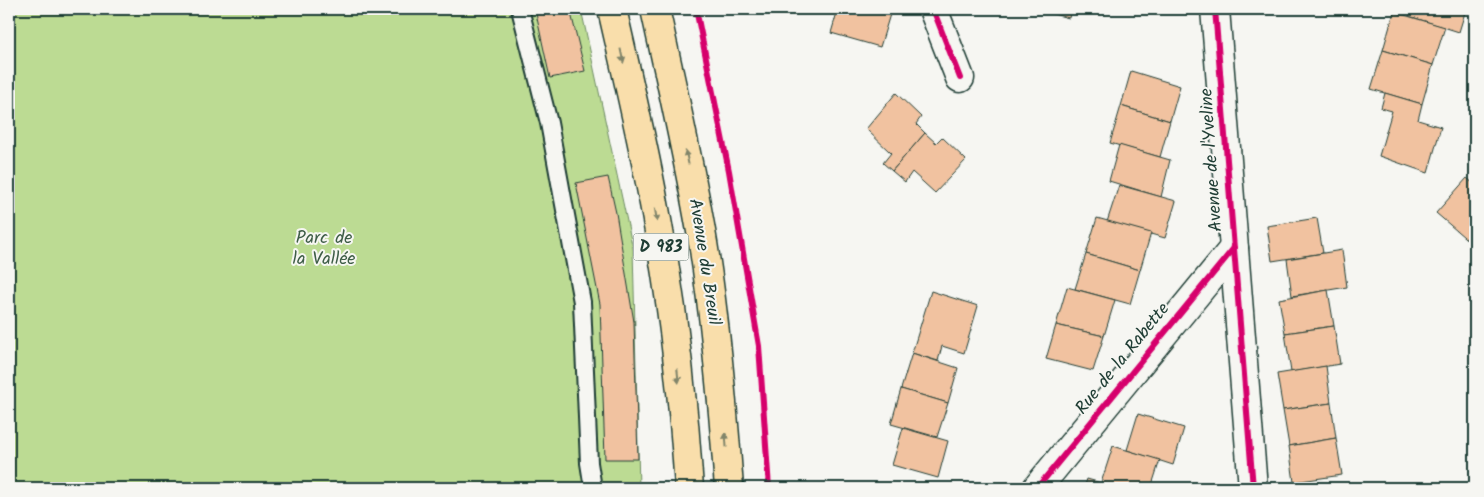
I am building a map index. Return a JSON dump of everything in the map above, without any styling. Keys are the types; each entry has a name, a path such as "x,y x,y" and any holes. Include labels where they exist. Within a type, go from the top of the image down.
{"main road":[{"name":"D 983","path":"612,9 655,208 679,385 689,488"},
{"name":"Avenue du Breuil","path":"655,9 691,175 703,244 721,376 729,488"}],"street":[{"path":"933,9 960,78"},
{"name":"Avenue de l'Yveline","path":"1215,9 1253,488"},
{"name":"Rue de la Rabette","path":"1037,488 1234,248"}],"lane":[{"path":"520,9 549,123 582,302 589,463 593,488"}],"green space":[{"name":"Parc de la Vallée","path":"9,9 581,9 633,249 639,488 9,488"}],"building":[{"path":"535,9 570,9 585,71 550,78"},
{"path":"838,9 882,9 891,11 880,47 831,33"},
{"path":"1033,9 1071,9 1069,18"},
{"path":"1411,9 1466,9 1459,32 1409,16"},
{"path":"1394,12 1445,27 1433,65 1383,50"},
{"path":"1383,50 1433,65 1422,104 1371,89"},
{"path":"1131,71 1180,86 1170,121 1121,106"},
{"path":"896,93 921,117 916,124 925,133 892,171 883,163 891,153 866,129"},
{"path":"1385,93 1422,104 1418,120 1441,127 1428,173 1379,156 1392,111 1381,108"},
{"path":"1121,106 1170,121 1160,157 1110,143"},
{"path":"925,133 936,143 942,137 966,160 935,193 912,172 905,182 892,171"},
{"path":"1119,145 1170,160 1161,197 1109,181"},
{"path":"608,177 616,213 634,322 638,459 605,459 600,304 576,183"},
{"path":"1467,178 1475,185 1475,238 1471,243 1436,213"},
{"path":"1119,185 1176,201 1165,238 1107,222"},
{"path":"1097,218 1151,233 1140,270 1086,254"},
{"path":"1317,218 1323,253 1272,261 1267,226"},
{"path":"1342,250 1347,287 1292,296 1287,259"},
{"path":"1086,254 1140,270 1130,304 1075,289"},
{"path":"1067,287 1115,300 1104,336 1056,325"},
{"path":"1328,290 1334,326 1285,333 1279,299"},
{"path":"931,291 978,306 964,353 942,346 938,361 912,353"},
{"path":"1056,325 1104,336 1093,371 1046,359"},
{"path":"1334,326 1340,364 1291,372 1285,333"},
{"path":"912,353 958,368 948,403 901,389"},
{"path":"1326,366 1331,403 1283,410 1277,374"},
{"path":"901,389 948,403 937,437 891,424"},
{"path":"1331,403 1336,438 1289,446 1283,410"},
{"path":"1138,414 1184,428 1173,465 1127,450"},
{"path":"903,428 948,441 938,478 892,465"},
{"path":"1336,438 1342,475 1294,482 1289,446"},
{"path":"1113,446 1160,460 1151,488 1120,488 1101,483"},
{"path":"1087,479 1101,483 1120,488 1084,488"}],"cycle path":[{"path":"696,9 729,171 759,346 769,488"},
{"path":"933,9 960,78"},
{"path":"1215,9 1253,488"},
{"path":"1037,488 1234,248"}]}
